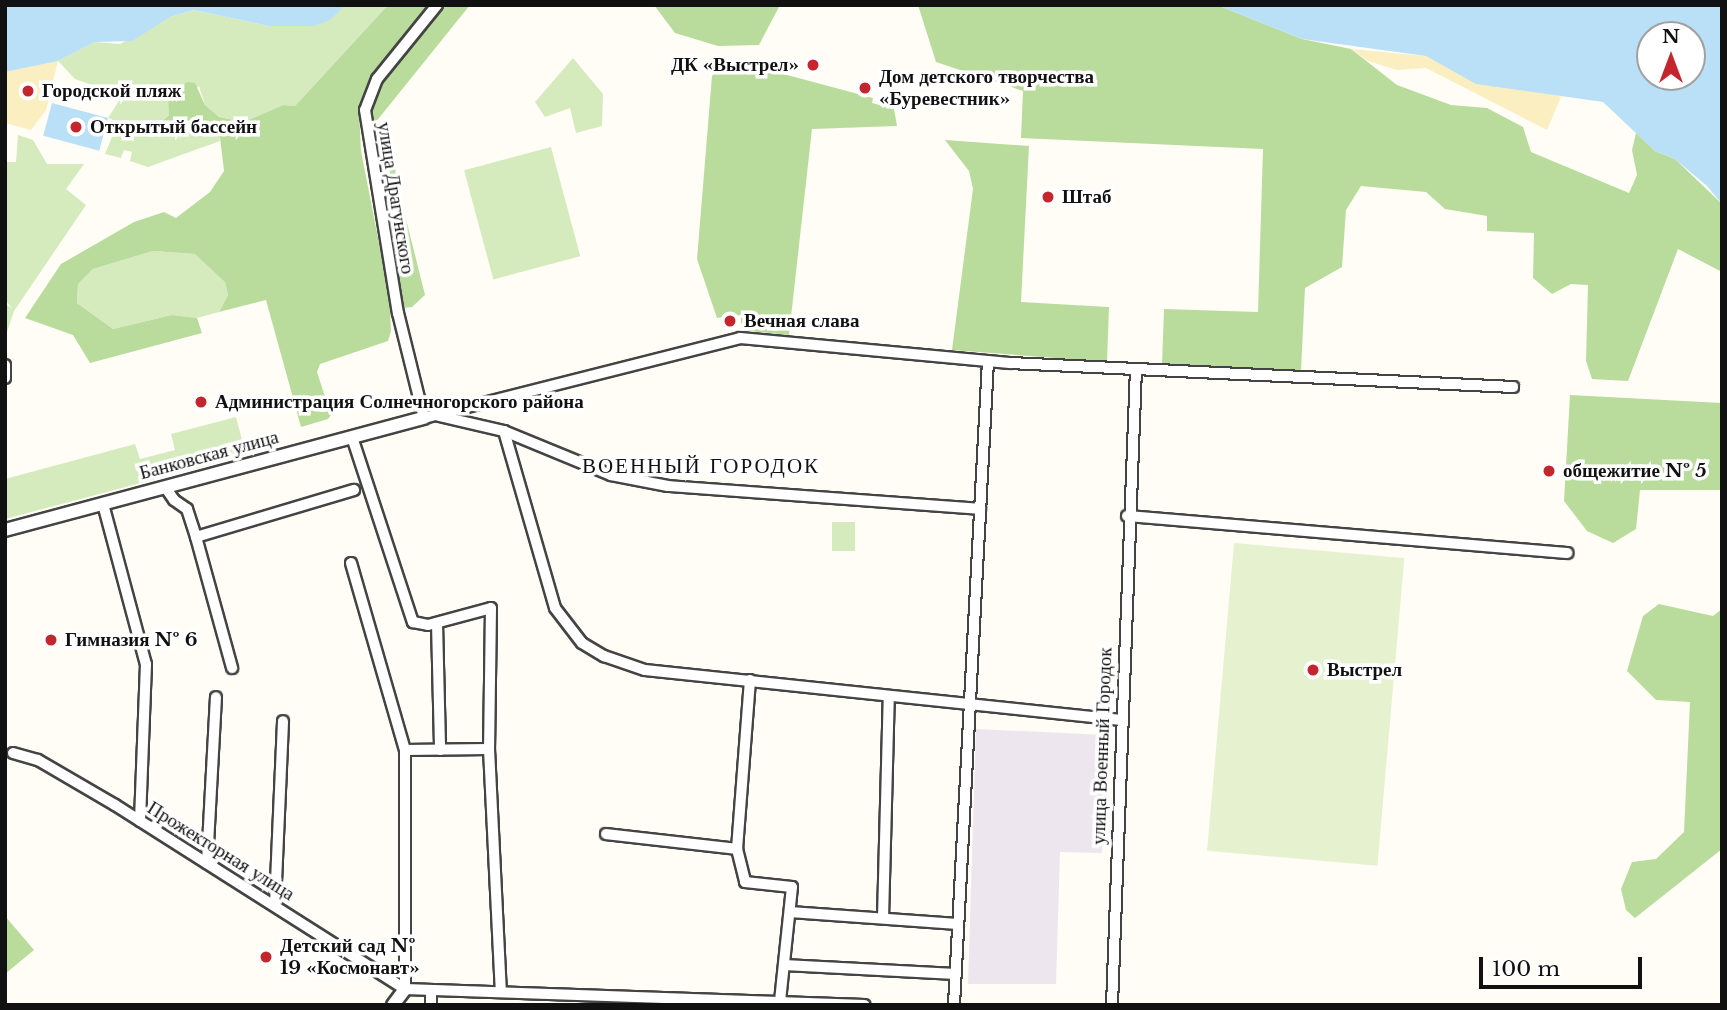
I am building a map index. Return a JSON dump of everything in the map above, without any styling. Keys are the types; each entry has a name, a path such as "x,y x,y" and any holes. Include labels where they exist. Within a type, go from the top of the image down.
{"street":[{"name":"улица Драгунского","path":"428,417 398,313 365,110 377,79 437,5"},
{"path":"428,417 724,339 988,361 1513,387"},
{"path":"954,1005 988,361"},
{"path":"5,365 5,378"},
{"name":"улица Военный Городок","path":"1112,1005 1128,489 1136,369"},
{"path":"428,417 505,431 611,475 668,486 980,509"},
{"name":"Банковская улица","path":"5,530 428,417"},
{"path":"505,431 555,607 582,643 604,656 645,670 970,707 1121,720"},
{"path":"352,437 408,615 421,625 491,608 489,749 501,991"},
{"path":"165,487 174,500 187,509 232,668"},
{"path":"196,537 354,490"},
{"path":"103,504 144,649 140,821"},
{"path":"1127,516 1567,553"},
{"path":"351,563 405,750 405,989 393,1005"},
{"path":"437,623 440,750"},
{"path":"750,680 737,849 746,882 792,887 780,1001"},
{"path":"883,918 889,696"},
{"path":"207,863 216,697"},
{"path":"275,905 283,721"},
{"path":"405,750 489,749"},
{"name":"Прожекторная улица","path":"13,753 38,760 140,821 405,989"},
{"path":"606,834 737,849"},
{"path":"790,912 958,924"},
{"path":"784,965 956,974"},
{"path":"405,989 865,1005"},
{"path":"431,990 431,1005"}],"shaded area":[{"path":"976,729 1107,735 1102,853 1060,852 1056,984 968,984"}],"green space":[{"path":"345,5 388,5 295,106 283,105 245,122 219,117 205,105 199,86 161,122 219,129 220,141 148,167 130,161 132,152 124,150 121,158 105,154 118,122 108,118 122,96 75,79 58,61 95,42 120,44 170,17 194,10 269,26 288,26"},
{"path":"388,5 433,5 372,78 359,109 361,151 389,294 391,331 388,341 320,364 317,372 331,415 328,419 301,427 266,300 219,312 228,295 225,282 195,254 153,251 93,269 78,284 77,303 113,329 172,315 197,318 202,333 90,363 73,335 25,318 61,264 134,222 164,212 176,218 210,192 224,171 219,129 160,123 169,115 168,93 188,82 195,83 205,105 219,117 244,122 283,105 295,106"},
{"path":"442,5 470,5 371,128 368,114 377,86"},
{"path":"654,5 780,5 759,45 718,46 675,33"},
{"path":"918,5 1217,5 1302,39 1351,49 1397,85 1451,105 1487,108 1523,127 1531,152 1629,193 1637,175 1632,150 1636,133 1655,151 1675,159 1722,204 1722,272 1678,249 1628,381 1592,379 1586,361 1588,285 1571,284 1552,294 1533,278 1534,233 1487,231 1487,216 1445,209 1426,192 1361,186 1346,210 1342,267 1305,288 1301,371 1162,364 1164,309 1258,312 1263,149 1021,138 1023,91 936,62"},
{"path":"573,58 603,94 602,126 576,133 570,108 545,117 535,102"},
{"path":"735,61 873,98 872,103 894,109 897,126 812,129 789,335 741,330 741,315 717,318 697,259 712,76 721,64"},
{"path":"18,135 33,140 47,164 84,164 66,189 86,205 14,311 5,338 5,304 12,308 5,300 5,162 16,162"},
{"path":"381,135 391,136 397,183 425,295 412,307 403,308 374,147"},
{"path":"945,140 1029,146 1021,302 1109,307 1107,362 952,350 973,189 969,171"},
{"path":"551,147 580,256 493,279 464,170"},
{"path":"153,251 195,254 213,267 225,282 228,295 219,312 197,318 172,315 113,329 77,303 78,284 93,269"},
{"path":"1570,395 1722,403 1722,490 1640,490 1636,529 1613,543 1587,531 1564,501"},
{"path":"236,417 246,455 5,519 5,479 135,444 140,459 175,450 171,434"},
{"path":"832,522 855,522 855,551 832,551"},
{"name":"Выстрел","path":"1234,543 1404,558 1377,866 1207,851"},
{"path":"1659,604 1713,616 1722,609 1722,849 1635,918 1626,910 1621,889 1632,862 1656,859 1684,832 1690,702 1656,700 1627,671 1643,616"},
{"path":"5,916 34,950 5,974"}],"sand":[{"path":"1351,49 1426,56 1561,97 1547,130 1426,68 1397,70 1368,61"},
{"name":"Городской пляж","path":"58,61 46,110 31,130 5,123 5,72"}],"water":[{"path":"5,5 345,5 330,20 314,26 269,26 194,10 170,17 132,41 95,42 58,61 5,72"},
{"path":"1217,5 1722,5 1722,204 1707,186 1675,159 1655,151 1603,102 1476,84 1426,56 1302,39"},
{"name":"Открытый бассейн","path":"52,103 108,118 99,151 43,136"}],"place":[{"name":"ДК «Выстрел»","path":"813,65"},
{"name":"Дом детского творчества «Буревестник»","path":"865,88"},
{"name":"Городской пляж","path":"28,91"},
{"name":"Открытый бассейн","path":"76,127"},
{"name":"Штаб","path":"1048,197"},
{"name":"Вечная слава","path":"730,321"},
{"name":"Администрация Солнечногорского района","path":"201,402"},
{"name":"общежитие № 5","path":"1549,471"},
{"name":"Гимназия № 6","path":"51,640"},
{"name":"Выстрел","path":"1313,670"},
{"name":"Детский сад № 19 «Космонавт»","path":"266,957"}],"district":[{"name":"ВОЕННЫЙ ГОРОДОК","path":"701,466"}]}
